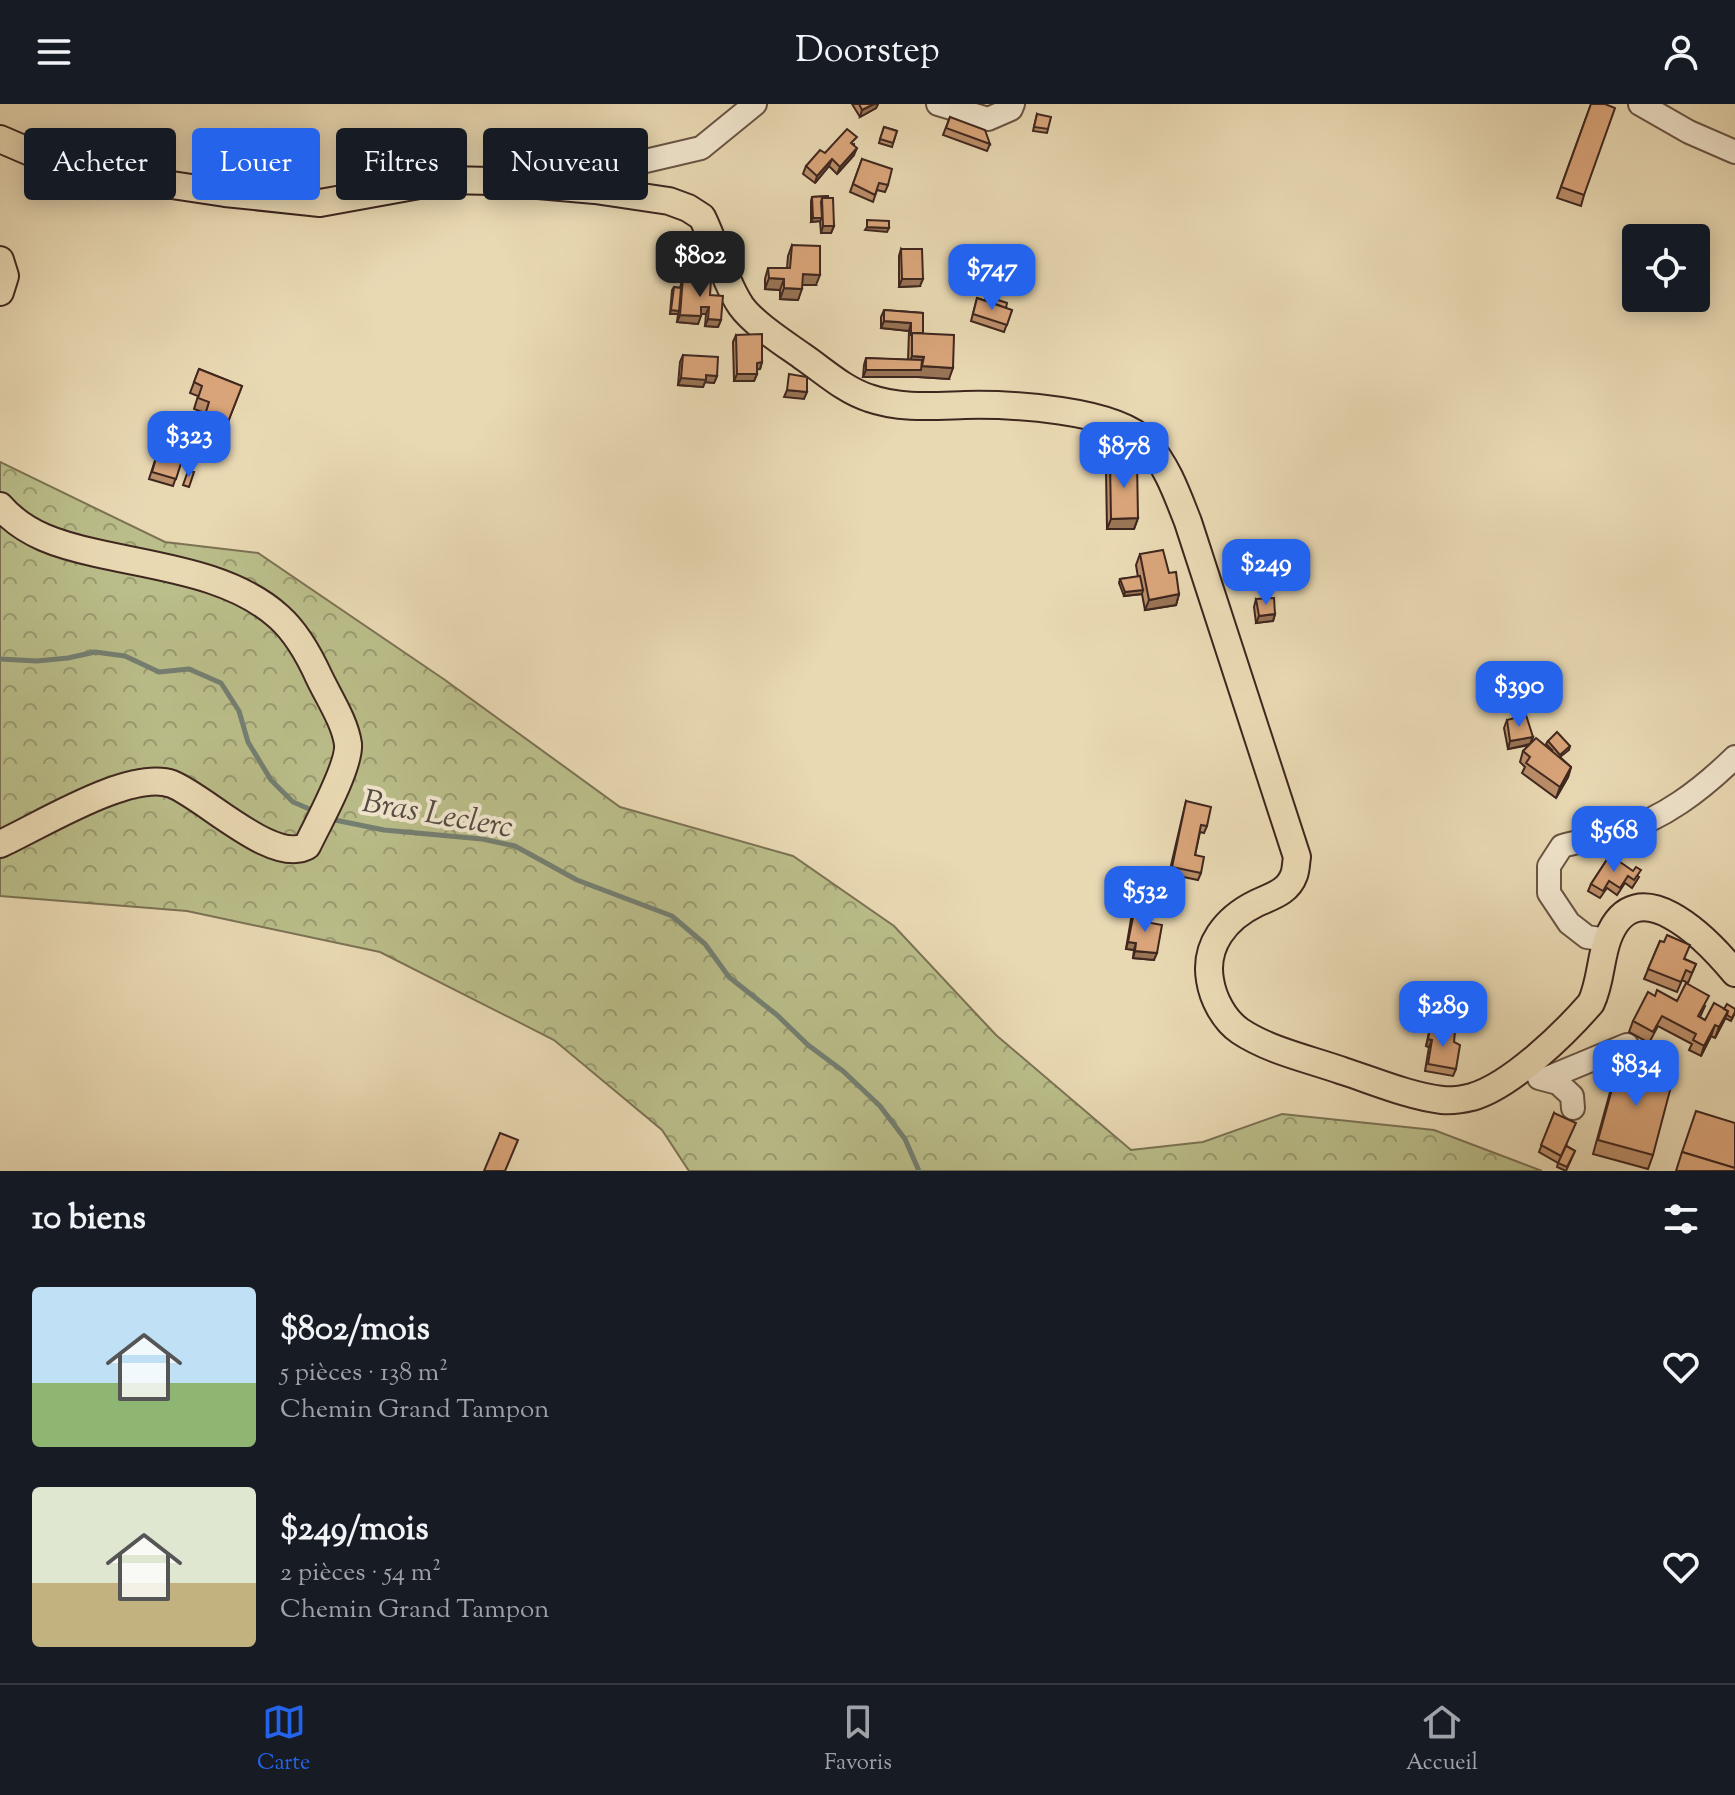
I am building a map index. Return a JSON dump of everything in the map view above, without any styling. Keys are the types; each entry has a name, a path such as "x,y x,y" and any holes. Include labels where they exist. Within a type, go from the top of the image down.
{"main road":[{"path":"0,139 72,170 147,183 320,203 447,180 483,181"},
{"path":"648,198 669,201 702,217 742,307 775,337 844,387 869,398 904,406 993,404 1117,422 1146,442 1169,474 1188,522 1297,857 1294,876 1281,893 1238,914 1221,930 1210,950 1209,978 1214,998 1223,1014 1239,1030 1281,1050 1389,1086 1444,1100 1472,1097 1492,1089 1518,1072 1591,1003 1607,940 1624,912 1644,905 1665,911 1700,936 1735,973"},
{"path":"0,260 5,276 0,292"},
{"path":"0,506 33,533 55,542 199,577 243,593 278,616 300,642 344,729 348,747 344,767 307,846 299,850 286,849 242,830 188,792 169,783 151,781 132,784 98,797 0,844"}],"lane":[{"path":"648,160 701,148 755,104"},
{"path":"938,104 988,119 1011,109 1013,104"},
{"path":"1640,104 1689,132 1735,152"},
{"path":"1607,940 1587,937 1569,923 1549,893 1549,866 1562,846 1615,834 1674,808 1714,778 1735,757"},
{"path":"1545,1079 1627,1045"},
{"path":"1518,1072 1558,1083 1572,1096 1573,1108"}],"green space":[{"path":"0,462 165,542 258,553 445,680 620,807 793,856 894,926 996,1035 1131,1150 1203,1142 1282,1114 1434,1130 1542,1171 689,1171 662,1130 554,1040 380,952 187,911 0,896"}],"building":[{"path":"859,104 874,104 862,110"},
{"path":"1591,104 1615,108 1584,195 1561,187"},
{"path":"1037,114 1051,117 1048,129 1034,127"},
{"path":"950,117 985,130 990,144 946,128"},
{"path":"884,127 897,131 893,143 880,139"},
{"path":"847,129 857,137 851,143 857,148 840,167 832,159 817,176 806,166 820,150 825,153"},
{"path":"862,159 892,169 888,185 879,183 875,195 853,184"},
{"path":"828,196 822,198 822,218 813,218 812,197"},
{"path":"822,198 833,198 834,226 823,226"},
{"path":"867,220 889,221 889,228 867,227"},
{"path":"792,245 820,246 820,275 803,274 802,289 784,288 784,279 769,278 768,268 790,268"},
{"path":"901,249 922,249 923,279 902,279"},
{"path":"683,277 711,279 710,295 723,296 721,320 708,319 709,307 701,307 701,316 680,315"},
{"path":"674,287 681,288 679,311 671,310"},
{"path":"986,296 1007,303 1006,308 985,300"},
{"path":"977,298 1012,310 1007,325 973,314"},
{"path":"884,310 923,313 923,333 912,333 911,336 911,323 884,321"},
{"path":"912,333 954,335 953,368 922,366 924,357 912,356"},
{"path":"762,334 762,362 757,363 757,374 737,374 736,335"},
{"path":"683,355 718,357 717,376 706,375 706,380 681,378"},
{"path":"866,358 922,360 921,370 866,370"},
{"path":"199,369 242,386 226,427 204,418 209,402 198,398 202,386 194,382"},
{"path":"789,374 807,377 807,392 787,390"},
{"path":"159,448 184,454 176,479 152,472"},
{"path":"1110,461 1137,461 1138,518 1111,519"},
{"path":"188,471 194,472 189,487 183,485"},
{"path":"1163,550 1169,573 1176,572 1179,594 1149,600 1140,554"},
{"path":"1140,576 1143,590 1125,592 1120,579"},
{"path":"1274,598 1275,614 1259,616 1256,599"},
{"path":"1526,715 1533,737 1510,741 1507,720"},
{"path":"1557,732 1570,746 1560,755 1548,741"},
{"path":"1536,738 1571,767 1560,787 1526,763 1530,757 1523,751"},
{"path":"1186,801 1211,807 1207,826 1201,825 1195,855 1204,857 1201,873 1172,867"},
{"path":"1610,855 1633,871 1636,867 1641,870 1634,880 1628,876 1620,888 1609,881 1603,891 1591,884"},
{"path":"1134,912 1148,914 1146,922 1162,925 1157,953 1135,951 1136,943 1128,942"},
{"path":"1667,935 1690,945 1684,959 1696,964 1692,973 1686,970 1681,982 1648,969 1660,941 1664,942"},
{"path":"1686,983 1709,996 1698,1016 1705,1020 1714,1003 1728,1011 1719,1027 1715,1025 1704,1046 1693,1040 1696,1034 1662,1016 1653,1032 1633,1021 1648,992 1655,996 1657,990 1677,1001"},
{"path":"1727,1004 1735,1009 1732,1018 1724,1009"},
{"path":"1430,1028 1455,1031 1454,1042 1460,1045 1456,1069 1428,1064 1432,1040 1428,1039"},
{"path":"1620,1060 1674,1075 1653,1155 1598,1140"},
{"path":"1696,1111 1735,1123 1735,1168 1682,1152"},
{"path":"1554,1113 1576,1123 1561,1156 1541,1145"},
{"path":"500,1133 518,1140 505,1171 484,1171"},
{"path":"1566,1146 1575,1151 1567,1167 1558,1163"},
{"path":"1682,1152 1735,1168 1735,1171 1676,1171"}],"waterway":[{"name":"Bras Leclerc","path":"0,659 37,661 95,652 125,656 159,672 189,669 221,683 239,711 248,742 271,780 293,802 314,811"},
{"name":"Bras Leclerc","path":"330,819 384,830 482,839 515,846 577,880 672,916 705,944 729,977 843,1071 880,1106 905,1139 919,1171"}]}
